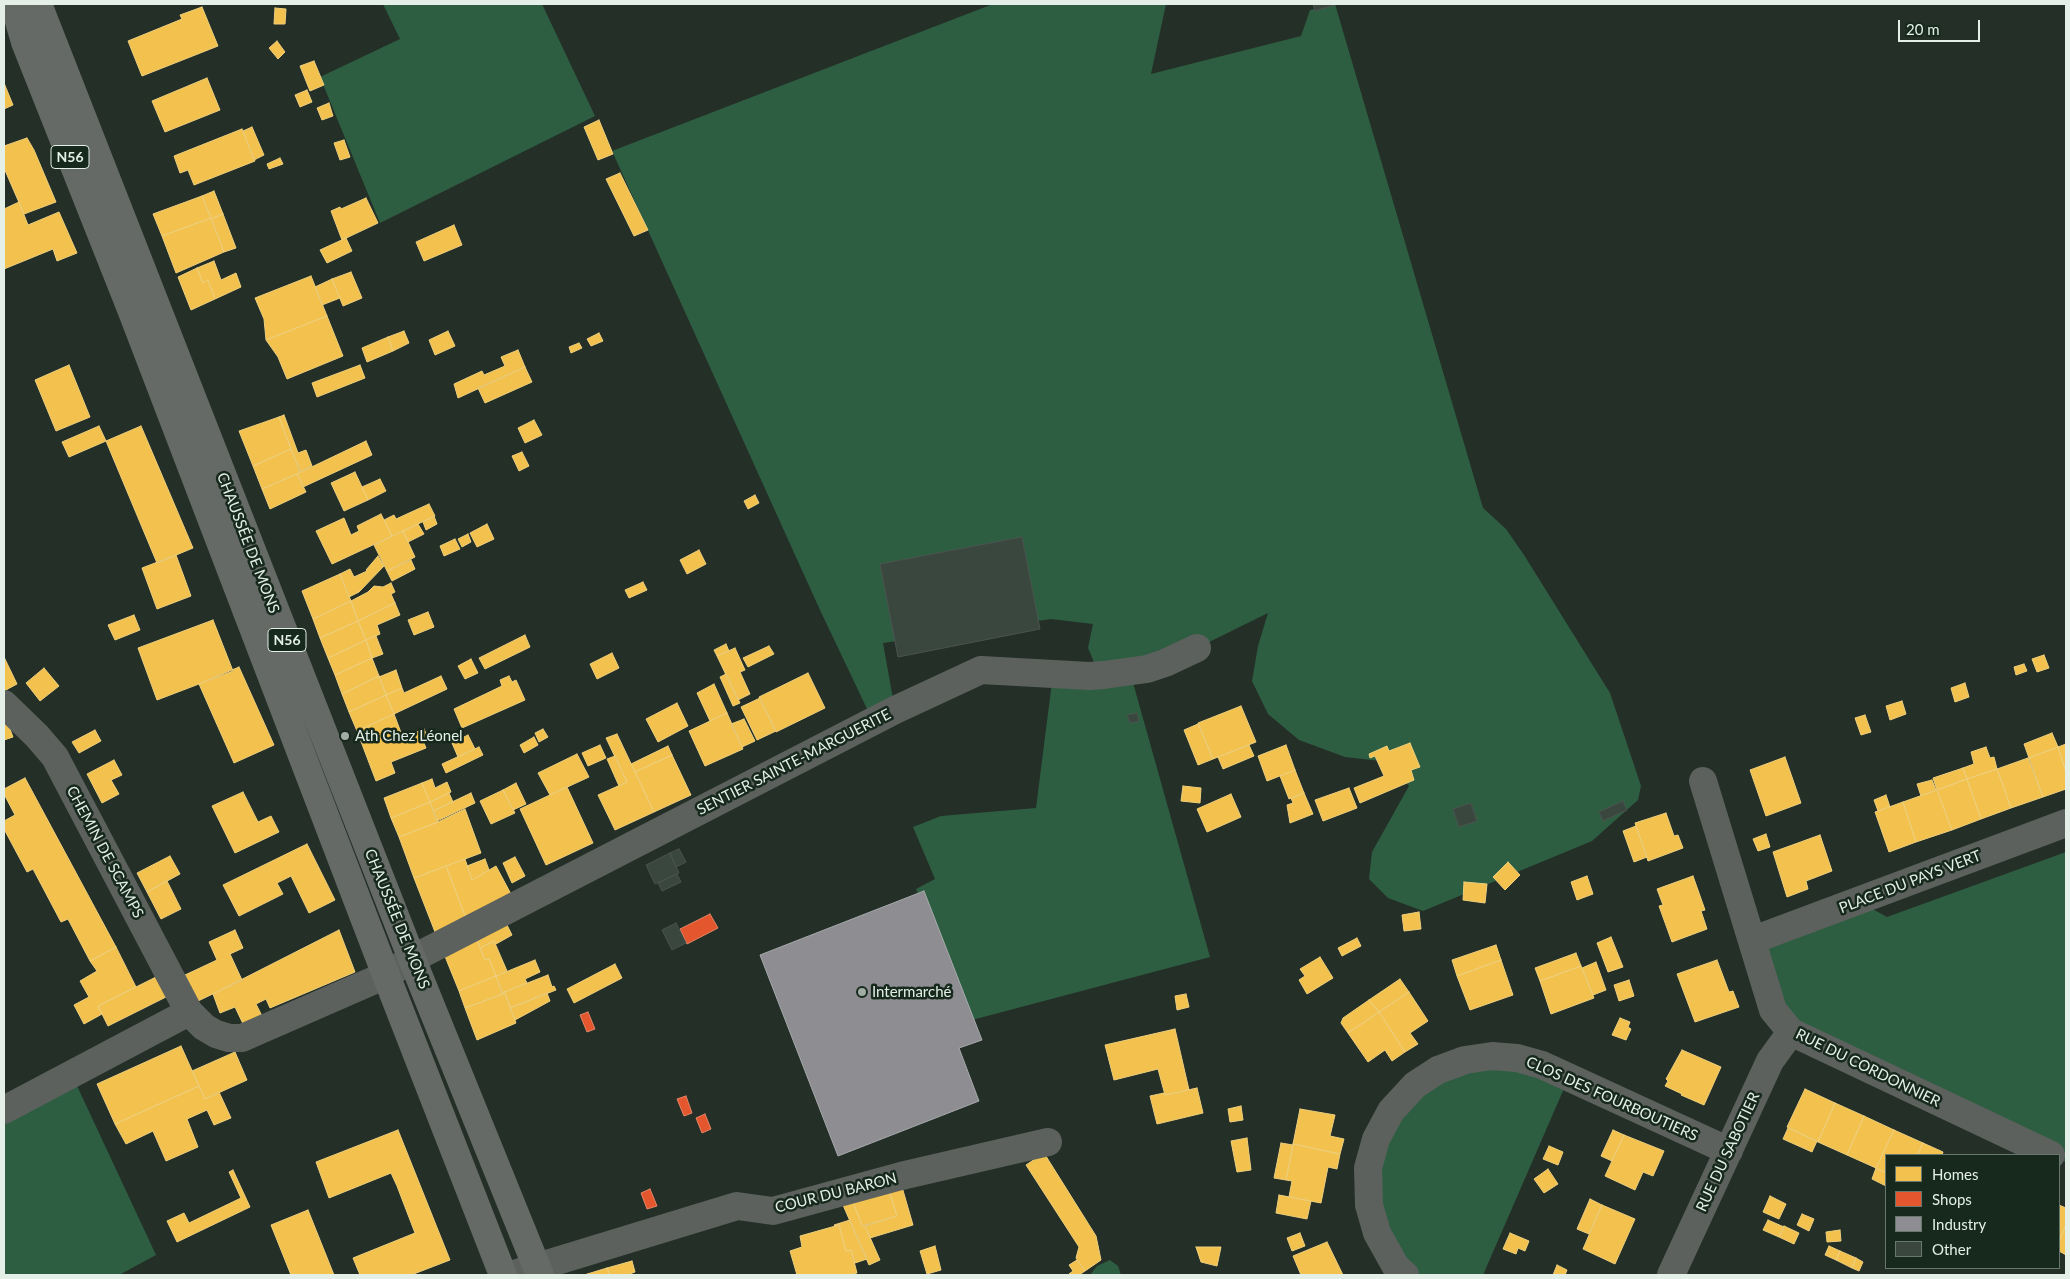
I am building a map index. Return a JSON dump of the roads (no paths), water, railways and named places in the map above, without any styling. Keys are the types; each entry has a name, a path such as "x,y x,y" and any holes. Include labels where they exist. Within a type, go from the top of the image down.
{"main road":[{"name":"CHAUSSÉE DE MONS","path":"14,4 25,42 134,318 503,1275"},
{"name":"CHAUSSÉE DE MONS","path":"38,4 412,959 539,1271"}],"street":[{"name":"SENTIER SAINTE-MARGUERITE","path":"386,975 412,959 895,710 981,670 1089,676 1104,675 1147,669 1197,648"},
{"name":"CHEMIN DE SCAMPS","path":"4,704 37,736 55,757 189,1012 204,1027 216,1034 229,1038 242,1038 386,975"},
{"name":"RUE DU CORDONNIER","path":"1703,781 1773,1010 1791,1032 2049,1154"},
{"name":"PLACE DU PAYS VERT","path":"1753,940 2066,823"},
{"path":"4,1110 189,1012"},
{"name":"RUE DU SABOTIER","path":"1671,1275 1770,1061 1791,1032"},
{"name":"CLOS DES FOURBOUTIERS","path":"1405,1275 1396,1267 1377,1233 1369,1205 1368,1168 1376,1139 1390,1111 1415,1084 1438,1070 1466,1060 1492,1056 1517,1058 1542,1065 1729,1150"},
{"name":"COUR DU BARON","path":"511,1275 539,1271 654,1230 737,1206 773,1211 901,1176 1048,1142"}],"place":[{"name":"Ath Chez Léonel","path":"345,736"},
{"name":"Intermarché","path":"862,992"}]}
